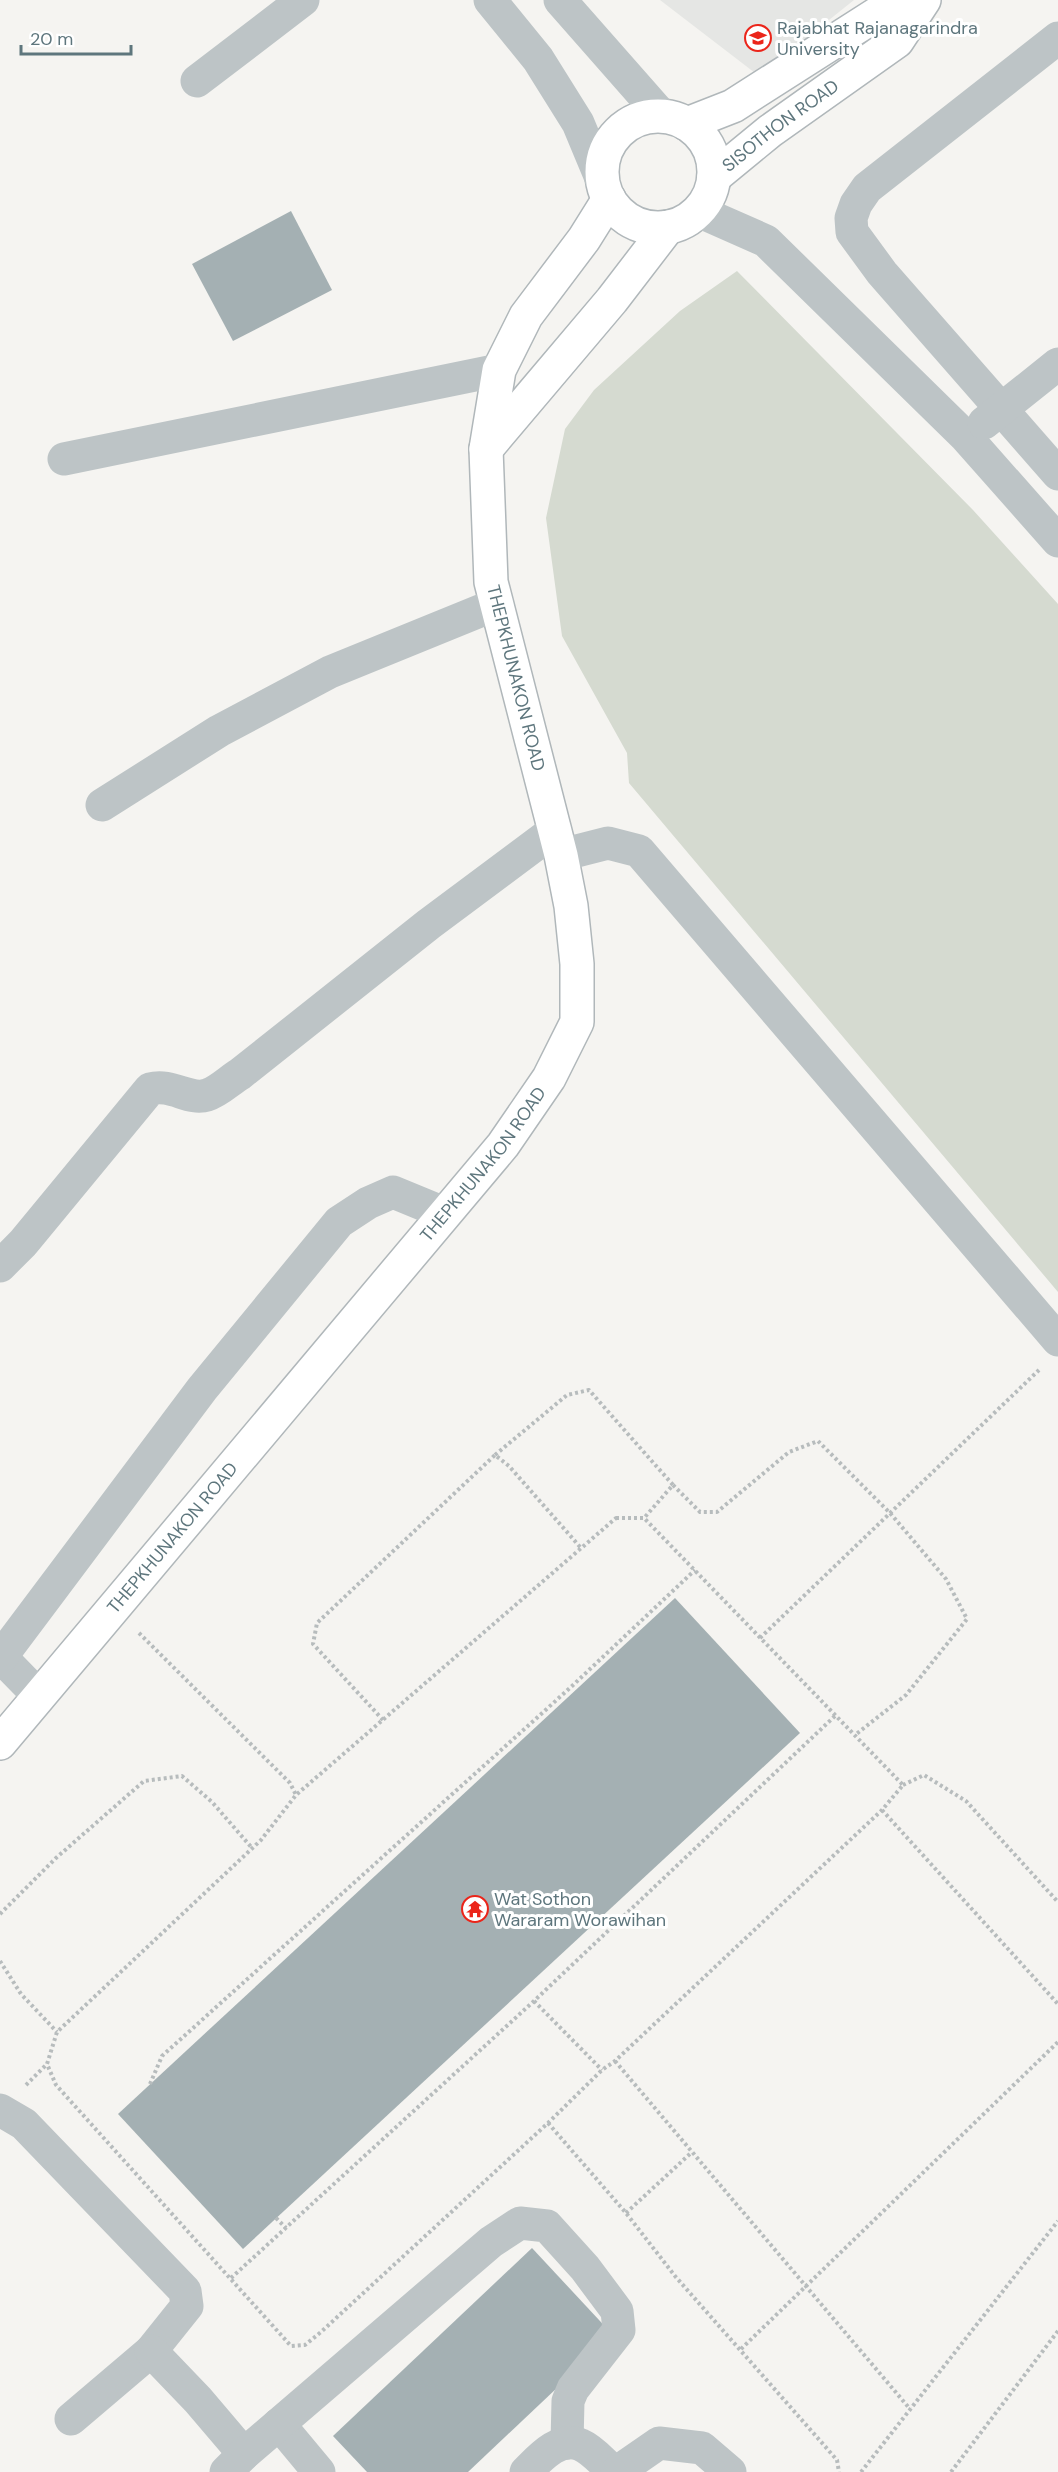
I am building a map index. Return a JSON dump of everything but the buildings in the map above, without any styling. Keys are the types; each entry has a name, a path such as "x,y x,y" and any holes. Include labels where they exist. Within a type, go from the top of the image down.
{"main road":[{"name":"SISOTHON ROAD","path":"675,120 733,106 877,14 913,0"},
{"name":"SISOTHON ROAD","path":"714,177 770,131 897,41 924,0"},
{"path":"641,118 675,120 703,138 712,157 714,177 709,196 698,211 684,221 668,227 651,227 633,223 620,213 606,191 603,162 610,143 623,128 641,118"},
{"name":"THEPKHUNAKON ROAD","path":"0,1743 112,1607 503,1145 549,1078 577,1022 577,964 571,906 558,842 491,582 486,449 499,370 526,316 584,239 606,191"},
{"path":"486,449 598,316 668,227"}],"street":[{"path":"197,81 303,0"},
{"path":"490,0 538,59 578,123 606,191"},
{"path":"561,0 675,120"},
{"path":"1058,38 867,188 856,204 851,218 852,232 882,273 1058,474"},
{"path":"698,211 766,241 966,437 1058,541"},
{"path":"966,437 1058,364"},
{"path":"64,459 499,370"},
{"path":"102,805 219,731 330,672 497,604"},
{"path":"0,1266 23,1243 150,1089 162,1086 192,1095 207,1096 240,1074 429,924 558,842 608,843 639,851 1050,1354"},
{"path":"38,1695 1,1657 202,1389 339,1222 368,1203 393,1192 444,1213"},
{"path":"0,2110 24,2124 185,2291 187,2306 151,2351 71,2419"},
{"path":"151,2351 198,2400 235,2463 491,2242 520,2223 547,2226 585,2268 617,2311 619,2330 573,2389 568,2402 567,2443"},
{"path":"279,2424 319,2472"},
{"path":"526,2472 549,2450 567,2443 581,2445 615,2472 659,2443 702,2448 730,2472"}],"path":[{"path":"760,1638 1050,1354"},
{"path":"382,1720 313,1644 317,1623 495,1455 567,1395 589,1390 673,1485 700,1512 717,1512 789,1452 818,1441 890,1513 946,1579 967,1619 906,1695 855,1735"},
{"path":"495,1455 509,1466 581,1548"},
{"path":"644,1518 673,1485"},
{"path":"903,1785 644,1518 616,1518 296,1796 252,1848 57,2032 46,2064 56,2085 291,2346 305,2345 548,2123 602,2070 615,2061 882,1810 903,1785 924,1775 966,1801 1058,1902"},
{"path":"150,2084 162,2056 562,1695 695,1570"},
{"path":"112,1607 290,1783 296,1796"},
{"path":"231,2278 534,2001 836,1716"},
{"path":"0,1914 56,1858 144,1781 182,1776 212,1802 252,1848"},
{"path":"882,1810 1058,2004"},
{"path":"0,1961 21,1994 57,2032"},
{"path":"534,2001 602,2070"},
{"path":"741,2349 1058,2042"},
{"path":"615,2061 910,2409"},
{"path":"548,2123 626,2213 675,2276 837,2460 839,2472"},
{"path":"626,2213 692,2152"},
{"path":"276,2218 286,2228"},
{"path":"861,2472 1058,2221"},
{"path":"951,2472 1058,2331"}],"shaded area":[{"name":"Rajabhat Rajanagarindra University","path":"660,0 854,0 759,76"},
{"path":"737,271 973,510 1058,604 1058,1292 629,783 627,753 562,636 546,518 565,429 594,390 680,311"}],"place":[{"name":"Rajabhat Rajanagarindra University","path":"758,38"},
{"name":"Wat Sothon Wararam Worawihan","path":"475,1909"}]}
